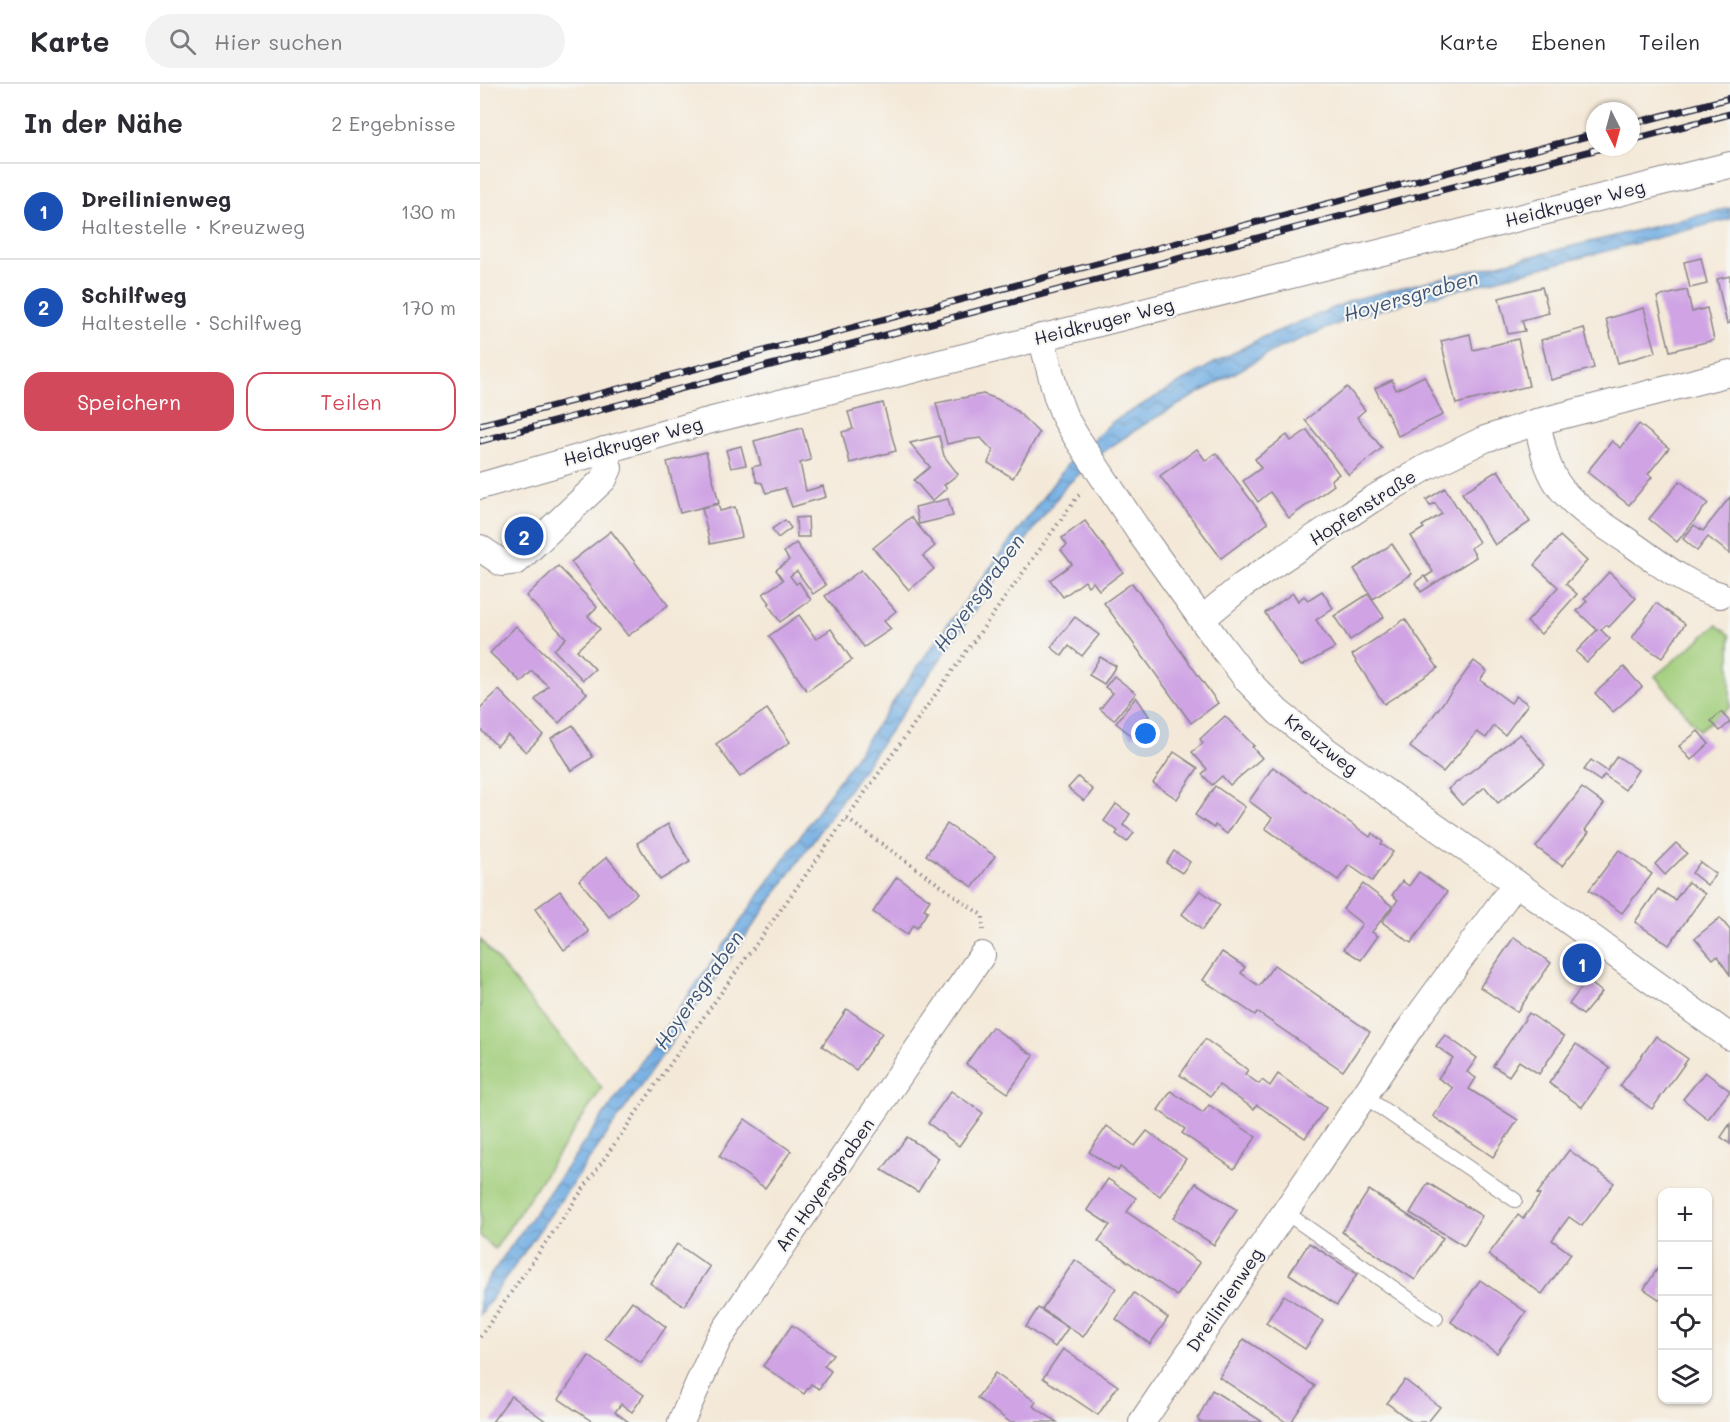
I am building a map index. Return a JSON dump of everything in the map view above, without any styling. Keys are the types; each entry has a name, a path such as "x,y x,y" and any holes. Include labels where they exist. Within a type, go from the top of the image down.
{"street":[{"name":"Heidkruger Weg","path":"480,486 604,450 1041,337 1730,165"},
{"name":"Kreuzweg","path":"1041,337 1056,397 1077,438 1102,477 1248,681 1278,711 1327,751 1730,1037"},
{"name":"Hopfenstraße","path":"1202,618 1243,585 1371,501 1427,467 1485,439 1537,423 1730,373"},
{"path":"1537,423 1544,458 1558,485 1585,512 1677,575 1699,588 1720,595"},
{"path":"481,558 502,563 517,561 604,479 609,468 604,450"},
{"name":"Dreilinienweg","path":"1142,1422 1415,1021 1516,883"},
{"name":"Am Hoyersgraben","path":"681,1422 718,1340 982,955"}],"lane":[{"path":"1364,1096 1515,1200"},
{"path":"1285,1212 1436,1318"}],"path":[{"path":"480,1337 680,1050 1078,496 1102,477"},
{"path":"847,819 983,915 982,955"}],"green space":[{"path":"1717,625 1730,635 1730,707 1699,730 1655,676"},
{"path":"480,939 602,1088 495,1249 480,1236"}],"water":[{"name":"Hoyersgraben","path":"1730,208 1730,219 1359,315 1277,349 1148,422 1107,449 1066,486 986,594 480,1315 480,1290 937,639 1067,465 1112,422 1261,338 1355,299"}],"building":[{"path":"1701,258 1707,284 1690,288 1684,262"},
{"path":"1730,276 1730,323 1727,324 1717,279"},
{"path":"1542,287 1549,313 1522,320 1525,331 1508,334 1499,298"},
{"path":"1687,290 1692,312 1707,308 1714,340 1670,351 1657,297"},
{"path":"1644,308 1656,352 1618,363 1606,319"},
{"path":"1584,328 1594,368 1551,380 1541,340"},
{"path":"1470,334 1473,350 1518,339 1529,386 1456,404 1441,341"},
{"path":"1424,376 1443,415 1398,436 1375,388 1392,380 1396,390"},
{"path":"1347,387 1365,410 1357,417 1382,448 1349,475 1305,420"},
{"path":"983,394 1017,411 1039,433 1013,478 988,463 993,451 981,438 947,444 936,403"},
{"path":"883,403 896,451 850,463 842,432 853,429 848,412"},
{"path":"1639,424 1669,448 1648,474 1652,477 1629,505 1587,472 1612,441 1621,448"},
{"path":"802,428 811,460 800,463 806,491 823,486 826,497 792,507 785,488 766,493 762,483 757,482 752,467 761,465 754,441"},
{"path":"1307,430 1339,474 1331,480 1334,485 1289,518 1270,492 1258,502 1243,481 1261,468 1255,459 1287,435 1291,441"},
{"path":"939,436 944,456 958,474 944,485 947,488 932,501 914,480 930,467 910,443"},
{"path":"741,446 746,465 731,468 726,450"},
{"path":"1197,449 1206,461 1216,453 1268,523 1221,558 1160,476"},
{"path":"706,452 719,503 680,513 667,462"},
{"path":"1498,470 1530,522 1495,545 1462,493"},
{"path":"1680,481 1708,503 1677,542 1649,519"},
{"path":"1445,488 1479,542 1471,548 1476,557 1421,592 1415,583 1424,576 1429,583 1425,577 1433,572 1411,536 1442,514 1435,503 1430,506 1426,500"},
{"path":"1730,497 1730,554 1708,537 1697,551 1683,539 1694,525 1703,531"},
{"path":"948,499 953,516 919,524 915,507"},
{"path":"718,504 720,511 735,507 742,537 710,544 702,508"},
{"path":"808,517 809,537 797,537 796,518"},
{"path":"911,517 935,546 923,556 934,569 909,590 873,548"},
{"path":"785,520 791,528 778,538 772,529"},
{"path":"1085,521 1123,572 1099,590 1093,582 1088,586 1085,581 1063,597 1050,580 1072,564 1061,550 1067,545 1062,538"},
{"path":"611,531 668,605 628,636 571,562"},
{"path":"1560,536 1587,561 1566,584 1577,594 1541,634 1527,622 1558,587 1534,565"},
{"path":"796,543 826,585 813,594 797,571 790,576 796,584 799,582 811,600 780,622 763,594 783,580 776,570 789,560 784,552"},
{"path":"1392,544 1412,574 1373,599 1354,569"},
{"path":"558,566 597,607 588,616 600,629 577,650 595,669 583,680 554,650 566,638 526,596"},
{"path":"861,570 896,611 884,621 891,629 864,647 825,596"},
{"path":"1609,572 1636,598 1609,627 1606,625 1601,630 1610,639 1587,662 1576,652 1597,630 1577,611 1587,601 1584,599"},
{"path":"1132,583 1218,703 1191,723 1104,603"},
{"path":"1322,591 1333,608 1316,620 1335,648 1301,666 1265,613 1293,593 1298,601 1304,596 1308,600"},
{"path":"1368,594 1384,617 1350,640 1334,616"},
{"path":"1656,603 1685,624 1662,658 1632,638"},
{"path":"799,615 816,639 831,629 852,660 807,691 769,636"},
{"path":"1075,617 1099,635 1082,656 1069,646 1062,656 1051,647"},
{"path":"1405,619 1438,668 1384,704 1352,655"},
{"path":"516,626 587,693 559,723 535,700 548,686 532,671 521,682 490,653"},
{"path":"1100,657 1116,666 1104,684 1089,675"},
{"path":"1474,661 1487,671 1480,680 1511,703 1516,696 1528,704 1505,735 1494,726 1486,738 1477,732 1443,772 1410,747"},
{"path":"1624,667 1642,687 1613,712 1595,693"},
{"path":"1114,676 1136,693 1114,720 1100,709 1113,693 1105,687"},
{"path":"499,690 543,735 526,752 508,735 497,746 480,729 480,708"},
{"path":"1136,697 1149,716 1133,737 1116,723"},
{"path":"767,709 790,742 740,777 716,744"},
{"path":"1721,712 1730,722 1720,731 1711,721"},
{"path":"1225,716 1254,746 1252,747 1262,758 1230,785 1222,776 1212,785 1202,774 1207,769 1192,752 1203,743 1200,739"},
{"path":"573,725 593,757 571,771 551,738"},
{"path":"1698,731 1709,744 1691,760 1679,746"},
{"path":"1520,734 1545,765 1498,803 1485,787 1462,805 1448,789"},
{"path":"1174,752 1198,768 1177,799 1153,783"},
{"path":"1617,756 1638,770 1625,790 1604,775 1600,781 1584,770 1591,760 1607,771"},
{"path":"1273,767 1370,837 1372,833 1383,842 1381,844 1393,852 1372,881 1349,865 1338,880 1265,828 1272,818 1249,801"},
{"path":"1078,777 1093,790 1084,801 1068,788"},
{"path":"1215,786 1245,807 1227,834 1195,815"},
{"path":"1582,788 1604,804 1585,830 1589,832 1562,866 1536,847"},
{"path":"1116,804 1130,814 1123,825 1134,833 1127,842 1116,834 1118,831 1104,821"},
{"path":"668,824 690,862 660,880 637,843"},
{"path":"947,824 995,856 973,887 926,855"},
{"path":"1676,843 1687,853 1665,875 1655,864"},
{"path":"1619,850 1652,874 1622,913 1589,890"},
{"path":"1174,851 1190,862 1182,873 1166,863"},
{"path":"607,857 637,894 609,917 579,880"},
{"path":"1700,862 1716,874 1707,885 1692,873"},
{"path":"1419,872 1447,892 1411,943 1382,922 1398,900 1392,895 1402,881 1409,886"},
{"path":"897,877 930,900 924,909 928,911 917,928 913,925 907,935 873,912"},
{"path":"1688,882 1705,894 1669,945 1635,922 1658,889 1675,900"},
{"path":"1363,884 1392,906 1372,932 1378,936 1361,960 1344,949 1362,924 1343,909"},
{"path":"1200,890 1220,905 1202,930 1182,914"},
{"path":"560,891 589,932 564,950 535,909"},
{"path":"1720,918 1730,930 1730,975 1717,956 1713,959 1695,938"},
{"path":"1514,937 1551,963 1517,1012 1480,987"},
{"path":"1222,952 1245,967 1241,973 1259,986 1274,965 1370,1032 1343,1071 1257,1012 1255,1015 1203,980"},
{"path":"1587,980 1602,992 1583,1015 1569,1004"},
{"path":"847,1009 882,1033 856,1070 822,1046"},
{"path":"1529,1013 1564,1037 1539,1074 1519,1061 1509,1076 1493,1066"},
{"path":"992,1027 1034,1056 1008,1093 966,1064"},
{"path":"1445,1035 1477,1058 1467,1072 1476,1078 1469,1089 1518,1120 1493,1157 1433,1116 1453,1088 1438,1078 1453,1058 1436,1046"},
{"path":"1656,1036 1688,1059 1652,1109 1620,1086"},
{"path":"1205,1039 1248,1070 1245,1074 1259,1084 1262,1080 1270,1086 1278,1074 1326,1108 1305,1138 1257,1105 1254,1109 1219,1085 1211,1096 1180,1075"},
{"path":"1576,1044 1610,1068 1582,1107 1549,1083"},
{"path":"1705,1072 1730,1091 1708,1119 1683,1099"},
{"path":"951,1091 983,1113 959,1146 928,1123"},
{"path":"1171,1091 1203,1113 1209,1105 1256,1137 1234,1169 1182,1133 1185,1129 1158,1110"},
{"path":"745,1119 791,1151 765,1188 719,1156"},
{"path":"1730,1124 1730,1144 1721,1137"},
{"path":"1107,1126 1135,1146 1147,1131 1186,1159 1160,1196 1120,1167 1118,1171 1089,1152"},
{"path":"907,1137 939,1158 918,1192 882,1170"},
{"path":"1569,1150 1614,1183 1582,1226 1569,1217 1552,1240 1571,1254 1542,1294 1488,1255 1518,1215 1523,1219 1540,1195 1537,1194"},
{"path":"1108,1179 1136,1198 1127,1212 1200,1263 1177,1296 1098,1241 1110,1225 1087,1210"},
{"path":"1196,1183 1237,1210 1214,1245 1173,1218"},
{"path":"1428,1183 1482,1216 1464,1246 1410,1213"},
{"path":"1369,1190 1443,1238 1415,1280 1342,1232"},
{"path":"1309,1243 1357,1274 1337,1305 1289,1274"},
{"path":"677,1244 710,1267 684,1306 650,1283"},
{"path":"1075,1260 1116,1288 1083,1337 1042,1309"},
{"path":"1658,1268 1658,1298 1644,1289"},
{"path":"1480,1280 1526,1312 1497,1353 1451,1322"},
{"path":"1134,1293 1168,1318 1150,1344 1116,1319"},
{"path":"1284,1295 1323,1321 1305,1349 1266,1323"},
{"path":"632,1301 666,1327 641,1363 605,1338"},
{"path":"1038,1308 1068,1328 1055,1347 1026,1327"},
{"path":"792,1325 833,1354 824,1366 831,1371 819,1389 811,1384 804,1394 763,1366"},
{"path":"1244,1339 1315,1386 1291,1422 1286,1422 1219,1377"},
{"path":"1063,1349 1118,1386 1098,1415 1043,1378"},
{"path":"589,1356 644,1395 632,1412 621,1404 615,1412 629,1422 593,1422 559,1399"},
{"path":"995,1373 1036,1402 1033,1406 1057,1422 1010,1422 977,1398"},
{"path":"1405,1380 1440,1407 1428,1422 1412,1422 1387,1403"},
{"path":"1212,1390 1263,1422 1199,1422 1198,1419"},
{"path":"511,1396 547,1422 492,1422"}],"railway":[{"path":"1640,122 1730,98"},
{"path":"1640,138 1730,114"},
{"path":"480,425 1586,136"},
{"path":"480,441 1586,152"}],"place":[{"name":"Schilfweg","path":"524,536"},
{"name":"Dreilinienweg","path":"1582,963"}]}
